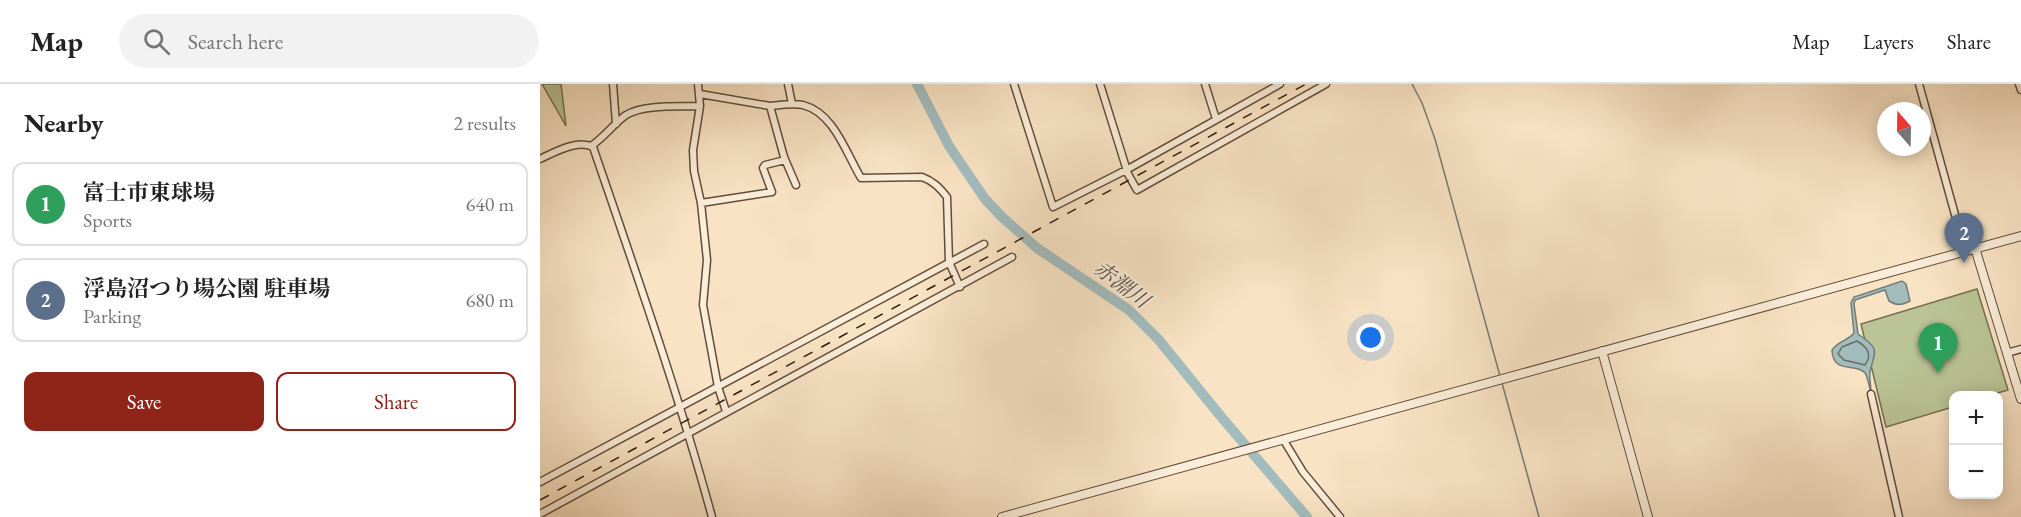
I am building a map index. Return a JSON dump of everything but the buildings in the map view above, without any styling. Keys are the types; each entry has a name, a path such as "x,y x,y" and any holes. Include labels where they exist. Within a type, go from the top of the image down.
{"street":[{"path":"613,84 616,124"},
{"path":"698,84 700,106 693,150 707,260 703,304 718,387 726,411"},
{"path":"788,84 792,104"},
{"path":"1014,84 1053,207 1128,169 1280,84"},
{"path":"1100,84 1128,174 1137,190 1313,87 1326,84"},
{"path":"1205,84 1216,119"},
{"path":"1919,84 1965,251"},
{"path":"2019,84 2021,90"},
{"path":"700,94 770,106 792,104 813,108 838,134 861,178 922,177 931,180 947,197 949,262 960,287"},
{"path":"540,159 571,147 591,146 635,111 700,106"},
{"path":"770,106 785,160 796,185"},
{"path":"591,146 650,314 678,408 689,432 712,517"},
{"path":"701,203 772,192 763,168 765,165 785,160"},
{"path":"1002,517 1032,513 1234,452 2021,236"},
{"path":"540,482 984,243"},
{"path":"1975,248 2021,399"},
{"path":"540,514 1012,257"},
{"path":"2007,353 2021,349"},
{"path":"1602,351 1648,517"},
{"path":"1871,394 1899,517"},
{"path":"1280,440 1340,517"}],"green space":[{"path":"542,84 561,84 566,126"},
{"path":"1977,289 2008,390 1949,391 1949,408 1886,427 1861,324"}],"water":[{"path":"1902,281 1906,284 1910,301 1897,304 1889,301 1885,290 1855,300 1858,334 1870,343 1874,350 1870,374 1871,392 1865,373 1836,363 1832,350 1854,333 1851,303 1854,297"}],"waterway":[{"name":"赤淵川","path":"917,84 949,146 985,199 1037,248 1129,310 1158,339 1307,517"},
{"path":"1412,84 1422,103 1435,139 1500,376"},
{"path":"1502,383 1539,517"}],"railway":[{"path":"540,500 1306,84"}],"place":[{"name":"浮島沼つり場公園 駐車場","path":"1964,263"},
{"name":"富士市東球場","path":"1938,373"}]}
